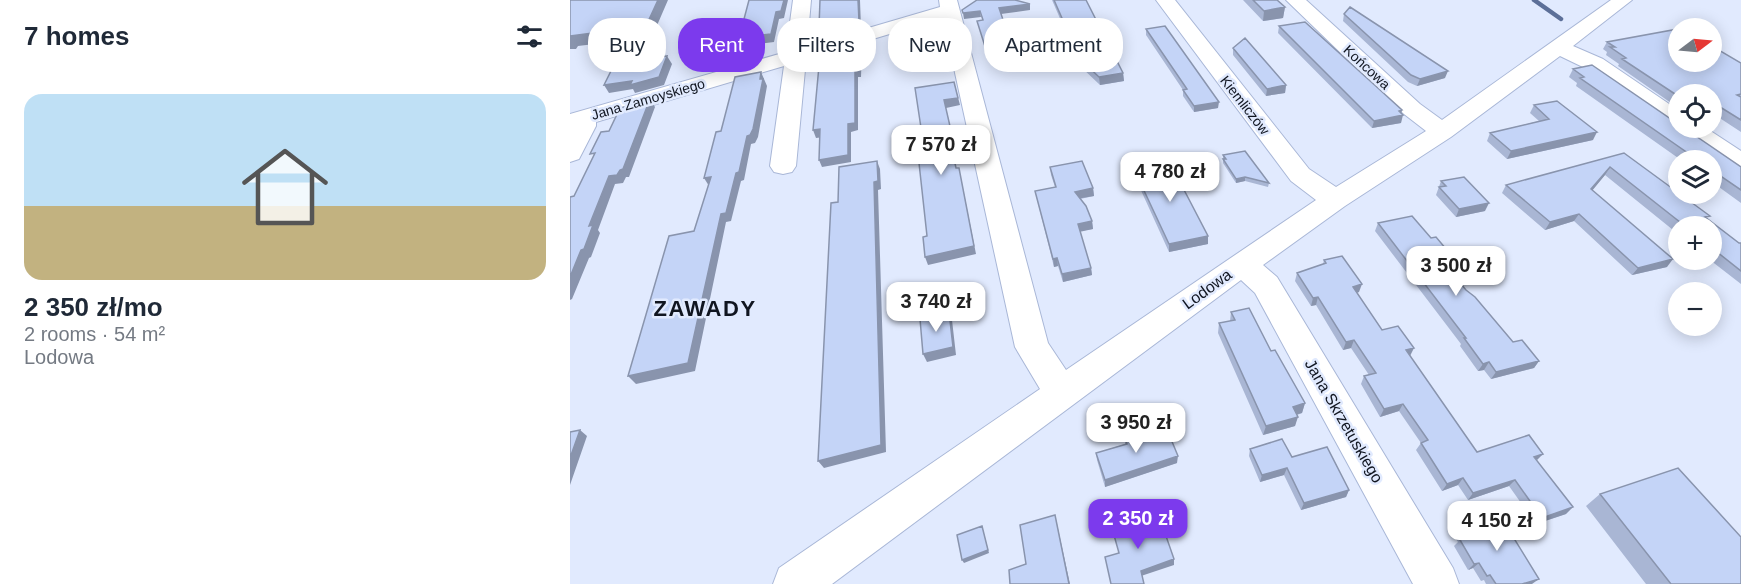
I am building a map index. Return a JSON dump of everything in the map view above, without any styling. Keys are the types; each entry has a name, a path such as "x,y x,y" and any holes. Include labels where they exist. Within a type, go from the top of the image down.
{"street":[{"path":"800,18 802,0"},
{"name":"Kiemliczów","path":"1165,0 1300,176 1335,200"},
{"name":"Końcowa","path":"1295,0 1412,109 1442,132"},
{"name":"Lodowa","path":"795,584 1242,264 1335,200 1442,132 1623,0"},
{"path":"949,5 1032,347 1062,394"},
{"name":"Jana Zamoyskiego","path":"876,29 949,5"},
{"path":"1559,47 1595,64 1668,113"},
{"name":"Jana Zamoyskiego","path":"576,120 777,62"},
{"path":"783,166 794,72"},
{"path":"570,153 584,126 576,120"},
{"path":"1705,138 1741,162"},
{"name":"Jana Skrzetuskiego","path":"1242,264 1266,285 1437,584"}],"building":[{"path":"570,0 658,0 650,18 588,18 588,34 570,36"},
{"path":"749,0 784,0 781,11 776,12 771,34 765,35 765,18 744,18"},
{"path":"820,0 858,0 859,18 819,18"},
{"path":"977,0 1015,0 1030,4 999,8 1002,18 984,18 984,43 977,21 983,20 980,11 963,13 962,10"},
{"path":"1054,0 1086,0 1095,18 1062,18"},
{"path":"1253,0 1277,0 1285,7 1264,11"},
{"path":"1350,7 1448,71 1420,79 1411,75 1344,14"},
{"path":"1305,22 1402,110 1399,111 1403,115 1374,121 1279,26"},
{"path":"1165,26 1219,102 1194,106 1183,90 1187,89 1146,29"},
{"path":"1668,31 1668,72 1722,72 1722,52 1741,63 1741,94 1737,95 1741,97 1741,120 1722,108 1722,84 1668,84 1668,89 1622,59 1626,58 1610,47 1615,47 1607,42"},
{"path":"1245,38 1286,85 1267,89 1233,48"},
{"path":"1592,65 1668,117 1668,138 1699,138 1716,150 1684,150 1580,78 1584,77 1573,69"},
{"path":"610,72 661,72 659,77 630,85 632,81 604,85"},
{"path":"761,72 760,79 763,79 753,129 747,136 726,213 721,214 688,363 628,376 669,236 694,231 711,177 704,178 716,132 721,131 735,77"},
{"path":"818,72 855,72 855,123 848,124 848,155 819,160 820,129 813,130"},
{"path":"1094,72 1123,73 1099,77"},
{"path":"954,82 958,98 944,100 952,135 949,136 956,168 959,168 974,246 925,257 923,237 927,236 919,163 926,161 915,88"},
{"path":"650,99 623,169 617,175 609,176 589,226 593,225 584,249 581,250 570,277 570,197 574,196 595,153 590,154 601,132 609,131 620,108"},
{"path":"1557,101 1597,132 1511,151 1490,133 1549,119 1534,105"},
{"path":"1245,151 1269,183 1245,177 1236,179 1223,159 1226,159 1223,155"},
{"path":"1624,153 1668,185 1668,204 1694,204 1710,216 1672,216 1610,167 1591,189 1668,255 1668,260 1638,268 1579,214 1550,222 1506,185"},
{"path":"1722,154 1741,167 1741,190 1722,177"},
{"path":"877,161 878,181 874,182 881,445 818,461 831,203 838,202 839,167"},
{"path":"1082,161 1093,188 1075,192 1086,206 1092,221 1078,224 1091,268 1062,274 1057,258 1053,259 1035,191 1056,187 1050,167"},
{"path":"1169,161 1208,236 1169,244 1133,167"},
{"path":"1464,177 1489,203 1459,209 1439,187 1446,186 1441,181"},
{"path":"1412,216 1431,238 1436,237 1452,256 1440,259 1466,290 1475,297 1513,342 1522,340 1539,361 1496,372 1489,362 1483,364 1464,338 1466,338 1378,223"},
{"path":"1722,230 1741,243 1741,271 1722,256"},
{"path":"1342,256 1362,284 1353,287 1382,330 1398,326 1414,348 1406,350 1477,452 1529,435 1543,454 1534,457 1573,507 1542,518 1515,480 1473,493 1463,478 1447,484 1421,443 1428,440 1403,404 1384,409 1364,376 1376,373 1354,340 1346,342 1318,297 1313,298 1297,273 1326,263 1324,260"},
{"path":"1249,308 1271,351 1275,350 1305,403 1293,407 1298,417 1266,426 1219,323 1235,320 1231,312"},
{"path":"949,312 953,347 923,354 920,319"},
{"path":"1151,429 1154,437 1168,432 1178,456 1105,480 1096,453 1127,444 1125,437"},
{"path":"580,430 570,458 570,432"},
{"path":"1282,439 1292,457 1327,447 1349,490 1304,503 1287,468 1262,475 1250,449"},
{"path":"1678,468 1741,537 1741,584 1671,584 1600,494"},
{"path":"1158,513 1174,559 1141,571 1144,584 1111,584 1105,557 1119,553 1112,528"},
{"path":"1499,514 1539,579 1522,584 1496,584 1490,575 1487,576 1479,563 1474,564 1460,540 1465,538 1458,527"},
{"path":"1055,515 1069,584 1010,584 1009,570 1026,564 1020,525"},
{"path":"982,526 988,550 962,560 957,535"}],"waterway":[{"path":"1534,0 1561,19"}],"district":[{"name":"ZAWADY","path":"705,308"}]}
